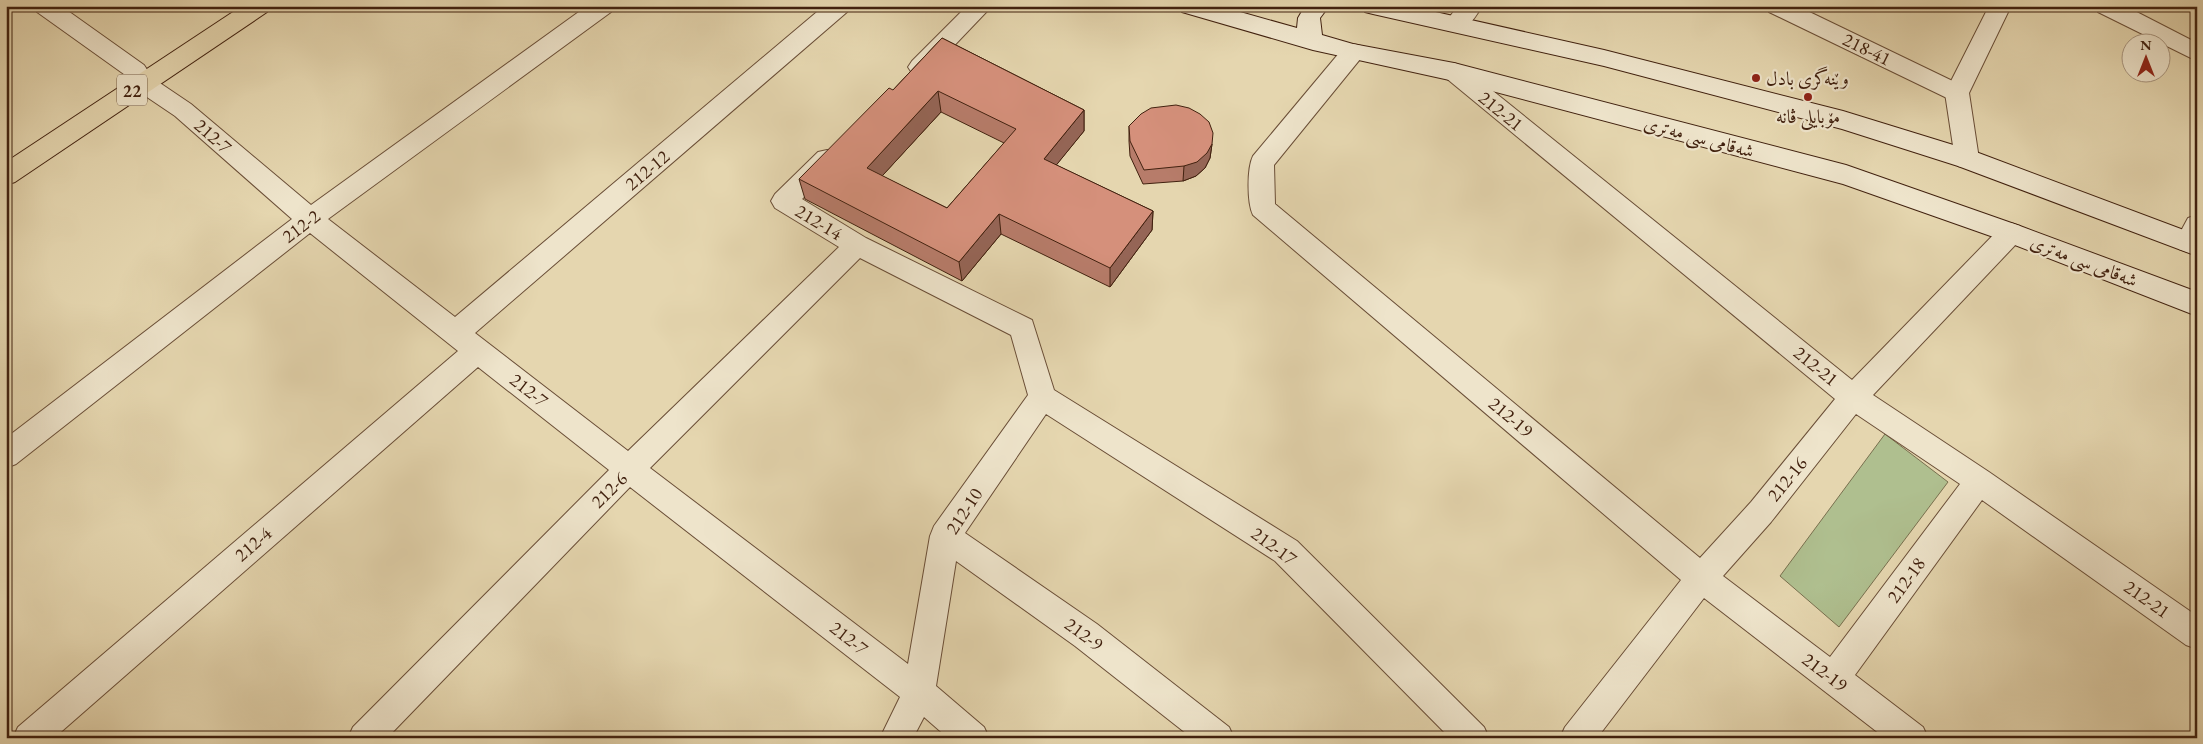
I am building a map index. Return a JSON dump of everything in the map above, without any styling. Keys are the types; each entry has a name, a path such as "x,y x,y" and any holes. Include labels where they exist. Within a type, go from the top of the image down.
{"main road":[{"name":"22","path":"6,175 233,6"},
{"name":"22","path":"6,155 259,6"}],"street":[{"name":"212-7","path":"45,6 183,110 310,219 629,469 919,692"},
{"name":"212-2","path":"6,455 310,219 603,6"},
{"name":"212-12","path":"467,341 838,6"},
{"path":"904,83 981,6"},
{"name":"شەقامی سی مەتری","path":"1190,6 1313,42 1454,72 1846,175 2011,233 2197,305"},
{"path":"1219,15 1232,12 1243,6"},
{"path":"1313,42 1308,28 1308,19 1318,6"},
{"path":"1373,6 1604,58 1843,120 1967,158 2194,238"},
{"path":"1455,24 1471,6"},
{"path":"1967,158 1956,94 2000,6"},
{"path":"2106,6 2197,54"},
{"name":"218-41","path":"1780,7 1956,94"},
{"name":"212-19","path":"1353,52 1262,163 1262,208 1701,578 1912,738"},
{"name":"212-21","path":"1454,72 1853,397 1979,481 2197,634"},
{"name":"212-14","path":"840,146 784,201 857,245 1022,328 1042,397"},
{"name":"212-16","path":"1576,738 1701,578 1761,512 1853,397 2011,233"},
{"name":"212-6","path":"364,738 629,469 857,245"},
{"name":"212-4","path":"29,738 467,341"},
{"name":"212-10","path":"896,738 919,692 945,536 1042,397"},
{"name":"212-17","path":"1042,397 1286,551 1473,738"},
{"name":"212-18","path":"1834,678 1979,481"},
{"name":"212-9","path":"945,536 1086,635 1218,738"},
{"path":"919,692 973,738"}],"green space":[{"path":"1885,434 1948,482 1839,627 1780,576"}],"building":[{"path":"942,38 1084,110 1044,159 1153,211 1110,268 999,214 959,262 799,179 889,88 893,90","holes":["938,91 1016,129 947,208 867,168"]},
{"path":"1176,105 1189,108 1209,122 1213,133 1212,144 1207,153 1197,162 1184,166 1144,170 1130,141 1129,126 1141,114 1151,108"}],"place":[{"name":"وێنەگری بادل","path":"1756,78"},
{"name":"مۆبایلی ڤانە","path":"1808,97"}]}
